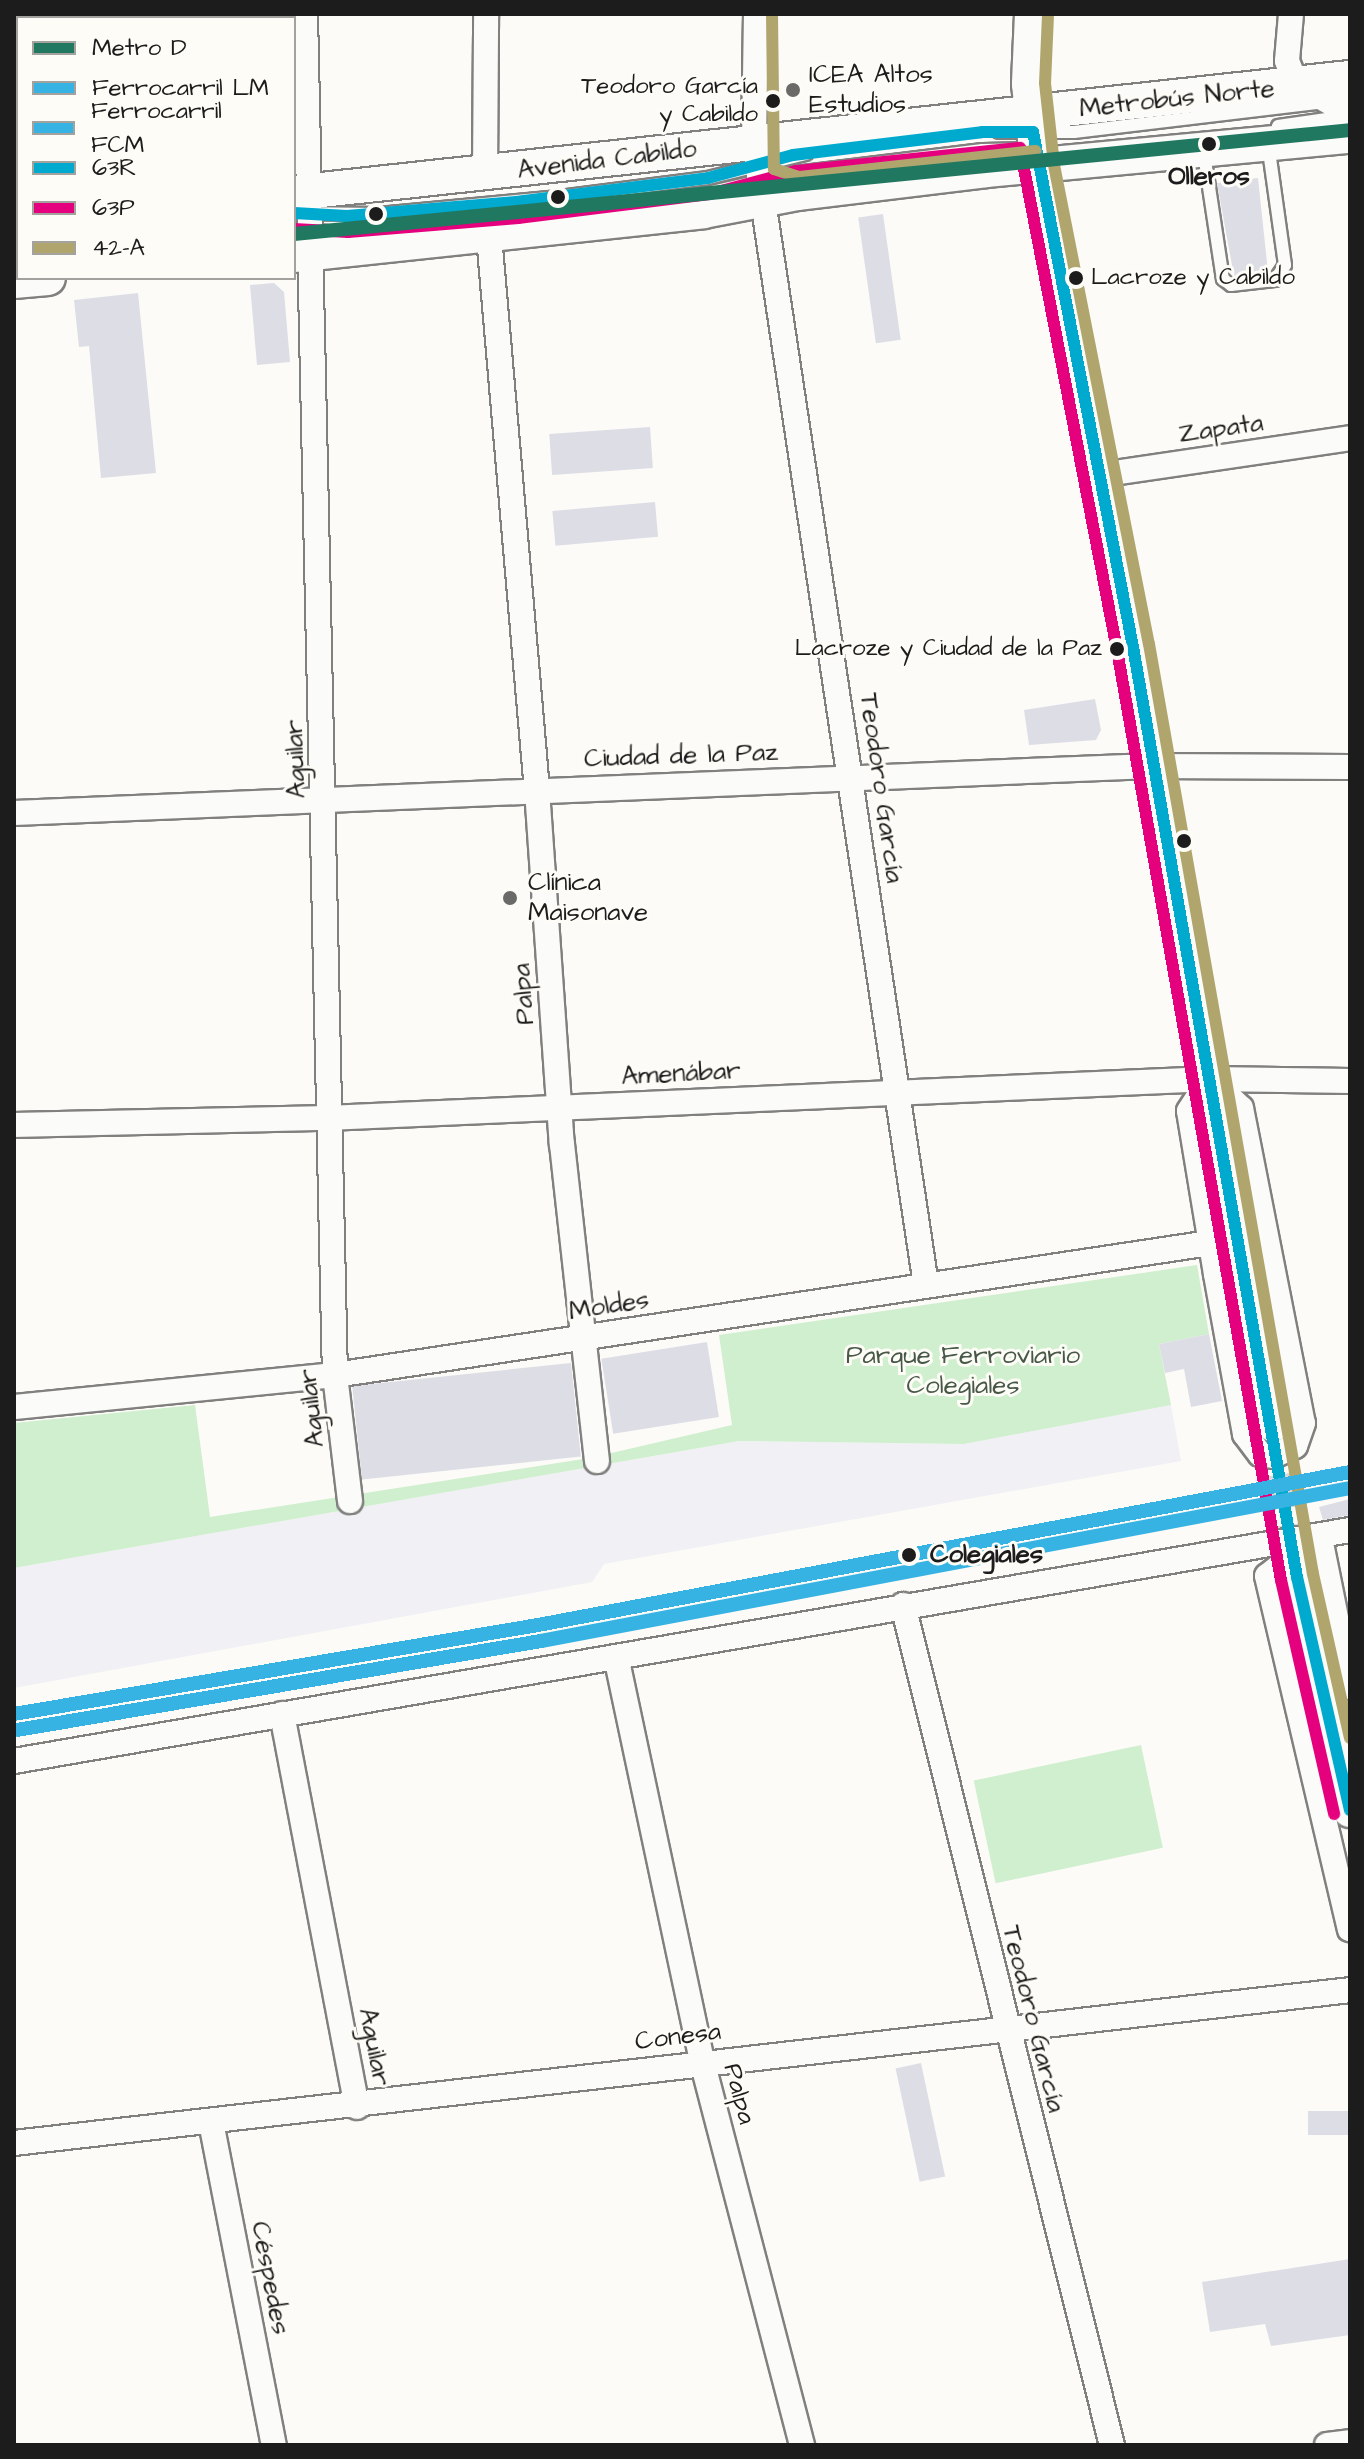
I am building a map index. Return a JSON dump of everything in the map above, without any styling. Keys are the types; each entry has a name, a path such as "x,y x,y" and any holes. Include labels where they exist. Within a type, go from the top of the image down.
{"main road":[{"path":"1032,14 1034,140 1100,475 1273,1424"},
{"name":"Avenida Cabildo","path":"302,223 485,175 767,176 1034,140 1296,83 1346,102"},
{"name":"Avenida Cabildo","path":"302,223 489,236 767,176 1034,140 1203,151 1350,136"},
{"path":"1309,1570 1350,1810"}],"street":[{"name":"Aguilar","path":"305,14 302,223 326,800 327,1118 335,1375 350,1501"},
{"path":"485,175 486,14"},
{"name":"Teodoro García","path":"756,14 767,176 926,1285"},
{"path":"1291,14 1287,61 1296,83"},
{"name":"Palpa","path":"489,236 537,790 559,1108 580,1339 597,1461"},
{"name":"Zapata","path":"1100,475 1350,438"},
{"name":"Ciudad de la Paz","path":"14,813 1151,766 1350,767"},
{"path":"1210,1079 1241,1108 1303,1423 1295,1446 1274,1456 1260,1454 1245,1434 1210,1243 1189,1111 1210,1079"},
{"name":"Amenábar","path":"14,1125 327,1118 1210,1079 1350,1081"},
{"name":"Moldes","path":"14,1407 335,1375 1210,1243"},
{"path":"1309,1570 1338,1532"},
{"path":"14,1761 282,1714 617,1661 903,1605 1338,1532"},
{"path":"1350,1687 1309,1570 1294,1555 1267,1576 1350,1929"},
{"name":"Teodoro García","path":"903,1605 1005,2025 1112,2445"},
{"name":"Palpa","path":"617,1661 702,2061 802,2445"},
{"name":"Aguilar","path":"282,1714 357,2107"},
{"name":"Conesa","path":"14,2143 357,2107 1005,2025 1350,1990"},
{"name":"Céspedes","path":"211,2122 274,2445"},
{"path":"1327,2445 1350,2442"}],"lane":[{"name":"Metrobús Norte","path":"1034,140 1346,102"},
{"name":"Metrobús Norte","path":"1034,140 1112,128 1346,102"},
{"path":"1203,151 1223,279 1231,285 1275,280 1285,265 1268,144"},
{"path":"302,223 516,202 708,178 767,176"}],"shaded area":[{"path":"1171,1405 1181,1461 604,1564 592,1582 14,1688 14,1568 739,1441 964,1444"}],"green space":[{"name":"Parque Ferroviario Colegiales","path":"1197,1265 1209,1334 1159,1344 1171,1405 964,1444 739,1441 14,1568 14,1423 195,1405 210,1517 590,1458 732,1425 719,1335"},
{"path":"1141,1745 1163,1848 996,1883 974,1781"}],"building":[{"path":"1258,178 1268,272 1234,276 1217,183"},
{"path":"883,214 901,340 876,343 858,217"},
{"path":"274,283 284,292 290,362 257,365 250,285"},
{"path":"138,293 156,473 101,478 89,346 79,347 74,300"},
{"path":"650,427 653,468 552,475 549,434"},
{"path":"655,502 658,537 555,546 552,511"},
{"path":"1095,699 1101,730 1096,740 1029,745 1024,710"},
{"path":"1209,1334 1222,1401 1191,1407 1184,1369 1165,1373 1159,1344"},
{"path":"707,1342 719,1417 613,1434 601,1359"},
{"path":"571,1363 581,1456 362,1479 352,1386"},
{"path":"1350,1499 1350,1515 1323,1520 1319,1507"},
{"path":"921,2063 945,2176 920,2182 896,2068"},
{"path":"1308,2111 1350,2111 1350,2135 1308,2135"},
{"path":"1350,2259 1350,2335 1271,2346 1265,2324 1210,2332 1202,2282"}],"tunnel":[{"path":"1273,1424 1296,1574"}],"metro line":[{"name":"D","path":"296,234 1350,130"}],"rail line":[{"name":"LM","path":"14,1714 538,1625 1350,1472"},
{"name":"FCM","path":"17,1730 541,1641 1350,1488"}],"transit line":[{"name":"42-A","path":"772,14 774,169 799,177 1036,151"},
{"name":"42-A","path":"1048,15 1045,83 1054,165 1149,644 1313,1574 1350,1738"},
{"name":"63R","path":"296,213 347,216 516,202 708,178 793,155 982,132 1033,132 1133,647 1297,1577 1350,1810"},
{"name":"63P","path":"296,229 348,232 518,218 710,194 796,171 1020,148 1117,650 1281,1580 1334,1814"}],"place":[{"name":"ICEA Altos Estudios","path":"793,90"},
{"name":"Teodoro García y Cabildo","path":"773,101"},
{"name":"Olleros","path":"1209,144"},
{"name":"Lacroze y Cabildo","path":"1076,278"},
{"name":"Lacroze y Ciudad de la Paz","path":"1117,649"},
{"name":"Clínica Maisonave","path":"510,898"},
{"name":"Colegiales","path":"909,1555"}]}
